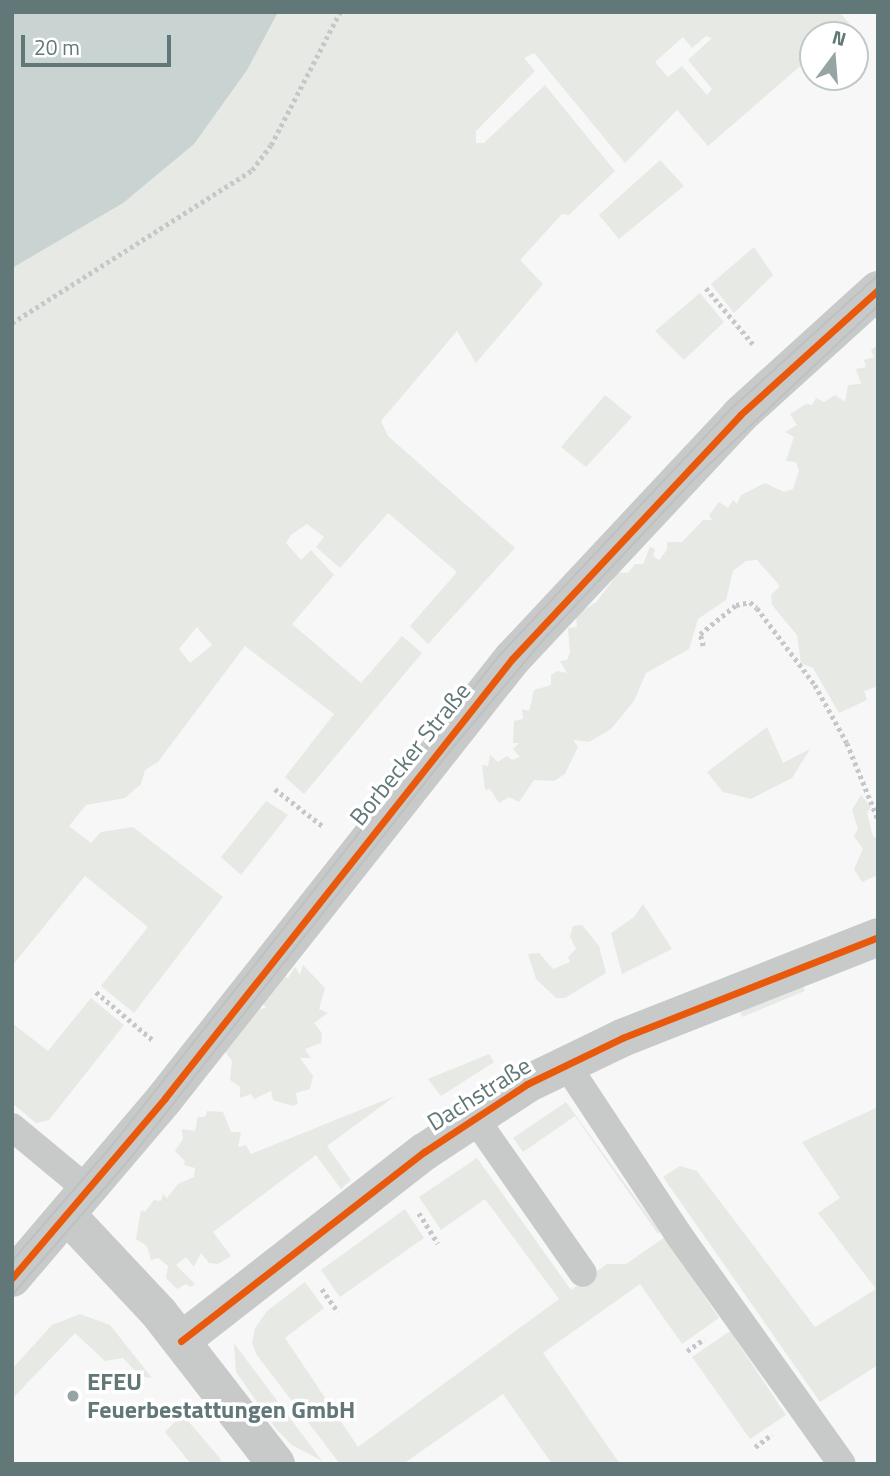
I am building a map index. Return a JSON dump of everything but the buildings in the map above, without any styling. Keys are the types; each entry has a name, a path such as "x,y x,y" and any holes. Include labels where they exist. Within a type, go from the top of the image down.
{"street":[{"name":"Borbecker Straße","path":"12,1278 78,1203 188,1069 473,704 584,577 781,377 878,290"},
{"name":"Dachstraße","path":"181,1341 393,1174 474,1117 566,1064 678,1014 878,937"},
{"path":"78,1203 276,1464"}],"lane":[{"path":"566,1064 678,1234 842,1464"},
{"path":"474,1117 583,1273"},
{"path":"12,1127 78,1203"}],"path":[{"path":"12,323 252,170 271,145 340,12"},
{"path":"706,288 781,377"},
{"path":"703,646 699,634 736,605 750,602 757,608 815,685 847,743 878,819"},
{"path":"275,789 356,852"},
{"path":"96,992 188,1069"}],"shaded area":[{"path":"12,12 839,12 847,21 799,21 799,67 708,146 677,110 625,163 534,53 524,58 535,71 476,131 476,143 484,143 545,85 615,171 569,215 562,214 520,260 543,284 476,363 457,331 381,421 388,436 515,548 428,644 410,626 457,572 388,513 340,568 316,547 324,537 307,524 291,535 286,543 301,560 311,550 334,575 292,624 361,683 402,636 422,653 304,794 285,777 334,714 245,646 158,762 145,770 141,784 125,798 86,805 69,826 91,843 101,832 133,827 223,897 134,1013 101,986 148,927 85,876 12,966","holes":["706,36 712,38 688,60 712,89 707,95 682,66 668,77 655,62 683,37 692,48","197,627 212,645 190,663 179,649"]},
{"path":"12,12 278,12 247,70 194,144 123,203 12,268"},
{"path":"660,160 684,186 619,239 599,215"},
{"path":"754,247 773,275 734,313 711,284"},
{"path":"700,293 724,322 684,360 655,331"},
{"path":"878,345 878,686 864,691 867,700 839,713 813,668 801,663 797,635 772,605 771,595 780,586 757,560 746,561 733,571 726,600 698,619 689,649 646,673 634,701 611,729 589,742 573,740 578,747 565,774 554,781 534,780 519,802 509,797 499,803 490,789 485,790 482,765 488,766 490,755 498,762 507,756 512,760 520,757 513,749 519,743 513,743 514,721 523,719 522,709 529,711 534,690 551,685 551,675 557,671 567,673 560,661 567,660 570,652 568,628 577,627 576,615 596,602 613,580 611,572 628,573 635,564 643,564 650,547 655,549 653,556 659,560 667,550 667,542 682,542 703,520 712,520 709,515 719,502 728,508 733,500 737,504 741,495 765,483 784,492 793,489 799,470 796,462 786,461 794,437 785,432 797,425 790,414 806,404 812,405 816,398 824,402 835,395 845,402 848,385 861,384 856,369 866,367 864,360 874,357 871,350"},
{"path":"605,395 632,417 586,467 561,447"},
{"path":"767,727 783,763 810,749 792,778 751,799 723,792 707,772"},
{"path":"861,795 871,807 867,813 873,836 878,839 878,875 862,882 854,869 863,849 854,836 858,829 852,810"},
{"path":"266,801 288,815 241,875 221,857"},
{"path":"643,904 672,949 622,974 611,933 634,917"},
{"path":"582,925 599,946 606,973 565,998 556,998 536,979 528,954 539,953 553,969 570,962 568,957 576,949 570,937 573,926"},
{"path":"303,965 325,988 319,1009 328,1013 314,1023 322,1033 321,1043 305,1049 311,1058 300,1058 313,1076 310,1089 296,1093 298,1104 293,1106 273,1100 271,1091 254,1099 251,1094 240,1098 240,1087 230,1080 232,1061 223,1049 257,1009 266,1008 263,1004 280,975 288,978 295,967 300,975"},
{"path":"802,983 805,991 742,1017 739,1009"},
{"path":"91,998 124,1025 49,1120 36,1123 12,1103 12,1023 48,1051"},
{"path":"489,1054 494,1062 441,1096 428,1079"},
{"path":"395,1096 327,1146 351,1180 341,1189 316,1155 213,1232 231,1256 218,1264 209,1263 201,1253 194,1267 186,1257 176,1265 195,1284 190,1287 186,1284 177,1289 166,1278 168,1266 158,1258 151,1260 147,1246 136,1239 141,1210 145,1212 154,1200 161,1201 163,1194 167,1198 178,1184 194,1177 195,1168 184,1165 185,1161 175,1151 183,1139 182,1129 195,1131 198,1117 205,1117 207,1111 223,1112 231,1132 241,1132 238,1147 246,1145 251,1154"},
{"path":"566,1102 660,1232 658,1234 575,1116 523,1152 513,1138"},
{"path":"878,1107 878,1365 820,1402 663,1177 680,1166 697,1171 815,1327 876,1289 818,1213 840,1198 802,1142"},
{"path":"477,1158 571,1290 607,1264 626,1264 665,1237 719,1318 682,1344 640,1284 543,1353 620,1464 552,1464 503,1394 403,1464 340,1464 256,1354 252,1343 255,1328 267,1311 305,1282 324,1308 285,1338 358,1447 559,1299 485,1199 441,1230 419,1197"},
{"path":"405,1209 424,1238 340,1297 321,1270"},
{"path":"80,1314 110,1325 152,1378 140,1376 123,1358 105,1361 75,1333 12,1399 12,1369 52,1325"},
{"path":"730,1331 786,1415 750,1439 692,1357"},
{"path":"234,1343 322,1461 292,1445 276,1429 236,1372"},
{"path":"182,1414 223,1464 191,1464 165,1432"}],"tram line":[{"path":"12,1261 110,1148 498,657 732,408 878,275"},
{"path":"12,1295 129,1160 449,752 542,641 700,473 878,306"}],"cycle path":[{"path":"12,1278 165,1098 512,659 740,415 878,290"},
{"path":"181,1341 424,1152 527,1084 622,1038 878,937"}],"place":[{"name":"EFEU Feuerbestattungen GmbH","path":"73,1396"}]}
